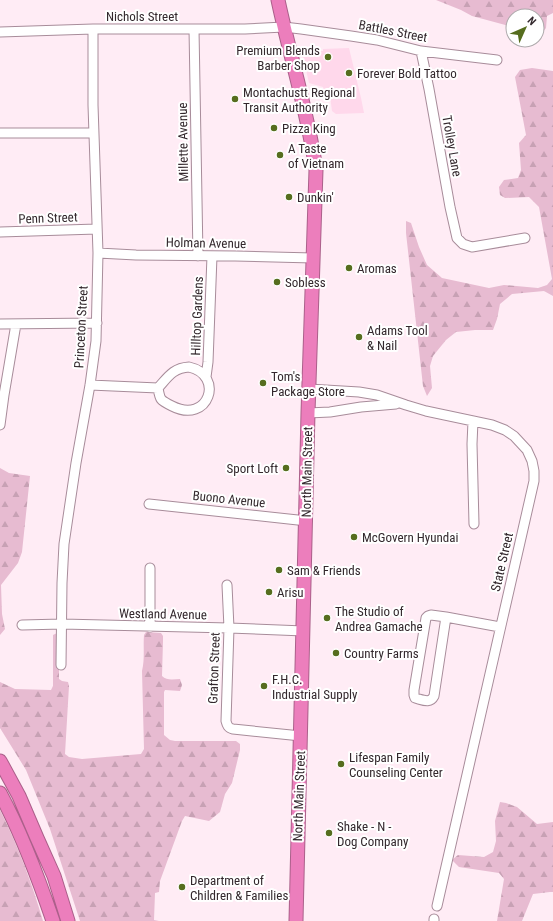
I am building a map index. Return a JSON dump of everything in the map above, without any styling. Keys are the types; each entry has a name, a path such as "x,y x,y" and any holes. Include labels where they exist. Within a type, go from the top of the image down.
{"highway":[{"name":"North Main Street","path":"278,0 306,114 316,170 308,413 307,521 304,577 304,631 296,921"},
{"path":"0,761 19,796 38,838 54,876 68,921"},
{"path":"0,793 20,835 53,921"}],"street":[{"name":"Nichols Street","path":"0,32 93,29 245,29 284,27"},
{"name":"Battles Street","path":"284,27 301,28 359,37 421,51 497,60"},
{"name":"Princeton Street","path":"61,665 62,583 66,529 90,385 97,323 98,253 93,105 93,29"},
{"name":"Millette Avenue","path":"194,29 198,256"},
{"name":"Trolley Lane","path":"421,51 457,238 463,244 472,247 526,238"},
{"path":"0,133 94,134"},
{"name":"Penn Street","path":"0,232 96,229"},
{"name":"Holman Avenue","path":"98,253 313,258"},
{"name":"Hilltop Gardens","path":"206,378 208,362 212,256"},
{"path":"0,324 97,323"},
{"path":"0,425 16,324"},
{"path":"90,385 158,388 175,370 188,367 201,372 209,384 209,391 204,404 192,410 178,409 161,400 158,388"},
{"name":"State Street","path":"309,389 348,391 377,395 426,411 492,425 505,430 514,436 526,450 532,461 534,481 437,906"},
{"path":"308,413 401,404"},
{"path":"473,421 472,444 474,524"},
{"name":"Buono Avenue","path":"149,504 307,521"},
{"path":"150,568 150,627"},
{"name":"Grafton Street","path":"227,585 229,628 226,721 228,727 233,729 301,736"},
{"path":"446,617 434,696 432,700 428,702 415,698 414,695 426,618 431,615 446,617 500,627"},
{"name":"Westland Avenue","path":"22,624 304,631"}],"shaded area":[{"path":"349,48 364,113 336,114 332,111 330,96 326,97 323,87 309,83 302,52 323,51 323,49"}],"green space":[{"path":"436,0 553,0 553,13 547,16 545,29 545,8 505,8 505,25 472,16"},
{"path":"532,68 553,71 553,296 544,291 512,294 500,304 493,330 456,332 446,340 433,356 430,366 432,388 427,396 423,386 406,233 406,221 411,223 427,265 442,278 489,288 504,285 538,288 547,285 552,279 539,207 529,197 505,198 500,195 499,187 504,180 518,178 521,170 519,143 526,135 515,77 520,70"},
{"path":"0,468 9,473 30,476 22,552 18,563 1,585 2,614 5,629 0,635"},
{"path":"146,632 161,633 163,636 162,676 168,679 180,679 182,685 180,691 165,690 164,692 164,735 170,740 175,741 236,741 240,744 240,750 232,783 225,794 220,812 209,821 185,816 182,821 160,881 159,892 155,893 154,920 159,921 80,921 50,829 26,770 0,728 0,682 15,689 51,690 53,686 53,635 57,633 59,637 59,679 68,682 69,686 65,754 69,757 82,759 141,754 144,749 142,671 144,635"},
{"path":"500,802 517,807 537,824 553,822 553,892 533,894 522,921 497,921 504,879 499,873 459,867 452,860 458,855 484,857 493,852 496,841 495,821"},
{"path":"0,810 24,865 43,921 0,921"}],"place":[{"name":"Premium Blends Barber Shop","path":"328,57"},
{"name":"Forever Bold Tattoo","path":"349,73"},
{"name":"Montachustt Regional Transit Authority","path":"235,99"},
{"name":"Pizza King","path":"274,128"},
{"name":"A Taste of Vietnam","path":"280,155"},
{"name":"Dunkin'","path":"289,197"},
{"name":"Aromas","path":"349,268"},
{"name":"Sobless","path":"277,282"},
{"name":"Adams Tool & Nail","path":"359,337"},
{"name":"Tom's Package Store","path":"263,383"},
{"name":"Sport Loft","path":"286,468"},
{"name":"McGovern Hyundai","path":"354,537"},
{"name":"Sam & Friends","path":"279,570"},
{"name":"Arisu","path":"269,592"},
{"name":"The Studio of Andrea Gamache","path":"327,618"},
{"name":"Country Farms","path":"336,653"},
{"name":"F.H.C. Industrial Supply","path":"264,686"},
{"name":"Lifespan Family Counseling Center","path":"341,764"},
{"name":"Shake - N - Dog Company","path":"329,833"},
{"name":"Department of Children & Families","path":"182,887"}]}
